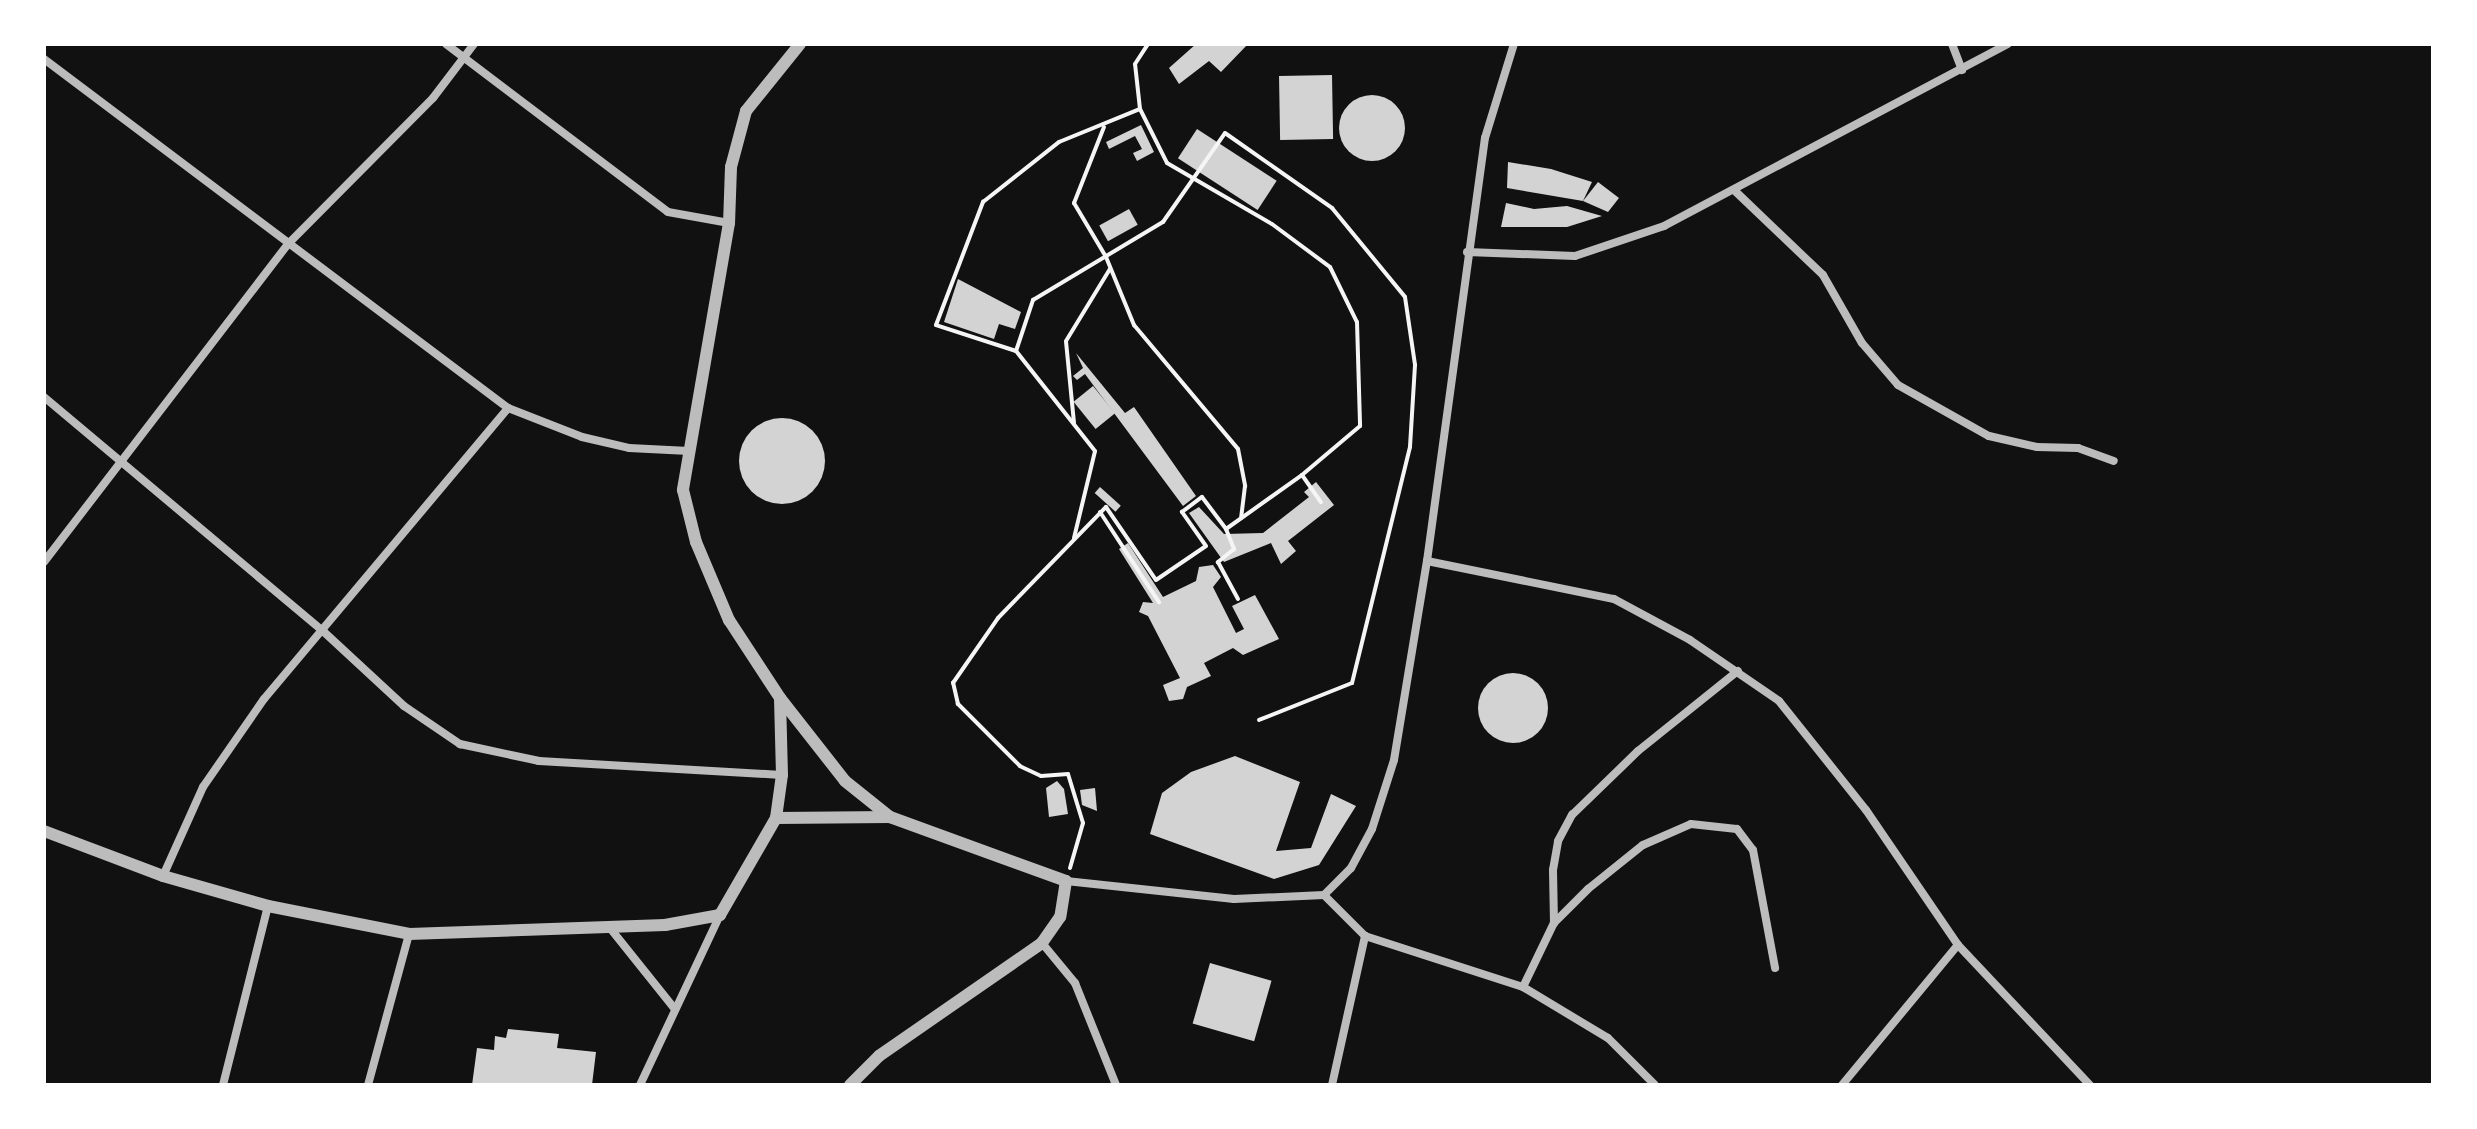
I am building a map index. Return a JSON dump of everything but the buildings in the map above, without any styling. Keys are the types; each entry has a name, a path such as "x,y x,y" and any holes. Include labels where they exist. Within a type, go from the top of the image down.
{"street":[{"path":"446,44 668,212 729,223"},
{"path":"44,562 289,243 433,98 474,44"},
{"path":"800,44 746,111 731,167 729,223 683,490 696,542 729,620 780,698 845,781 890,817 1066,881 1234,899 1324,895 1351,868 1385,795 1427,561 1485,138 1514,44"},
{"path":"1952,44 1962,70"},
{"path":"1467,252 1575,256 1664,226 2008,44"},
{"path":"44,59 508,408 582,437 629,448 689,451"},
{"path":"1734,190 1823,275 1862,343 1898,385 1989,436 2037,447 2078,448 2114,461"},
{"path":"44,397 324,632 404,706 460,744 539,761 782,775"},
{"path":"163,876 203,787 264,699 324,632 508,408"},
{"path":"1427,561 1614,599 1738,671 1789,713 1866,810 1958,945 2090,1085"},
{"path":"1554,923 1553,870 1558,841 1572,815 1638,751 1738,671"},
{"path":"640,1085 720,915 776,818 782,775 780,698"},
{"path":"776,818 890,817"},
{"path":"1523,987 1554,923 1643,845 1674,828 1715,824 1737,829 1753,850 1775,968"},
{"path":"44,831 163,876 268,906 409,934 610,928 720,915"},
{"path":"850,1085 879,1056 1042,943 1060,917 1066,881"},
{"path":"1324,895 1365,936 1523,987 1608,1038 1655,1085"},
{"path":"223,1085 268,906"},
{"path":"610,928 675,1009"},
{"path":"368,1085 409,934"},
{"path":"1332,1085 1365,936"},
{"path":"1042,943 1075,983 1116,1085"},
{"path":"1842,1085 1958,945"}],"path":[{"path":"1148,44 1135,64 1140,109 1167,163 1272,224 1330,267 1357,322 1360,426 1302,475 1226,529"},
{"path":"1074,538 1095,451 1016,351 936,325 983,202 1059,142 1140,109"},
{"path":"1105,125 1074,203 1106,257 1134,325 1238,449 1245,486 1241,518"},
{"path":"1016,351 1033,300 1163,222 1225,133 1332,208 1405,297 1415,365 1410,447 1396,519 1352,683 1259,720"},
{"path":"1075,425 1066,341 1111,268"},
{"path":"1302,475 1321,502"},
{"path":"1066,881 1083,823 1068,774 1041,776 1020,766 958,704 953,683 998,618 1106,507 1156,580 1206,546 1182,512 1202,497 1226,529 1234,549 1218,562 1238,599"},
{"path":"1100,512 1159,602"}]}
